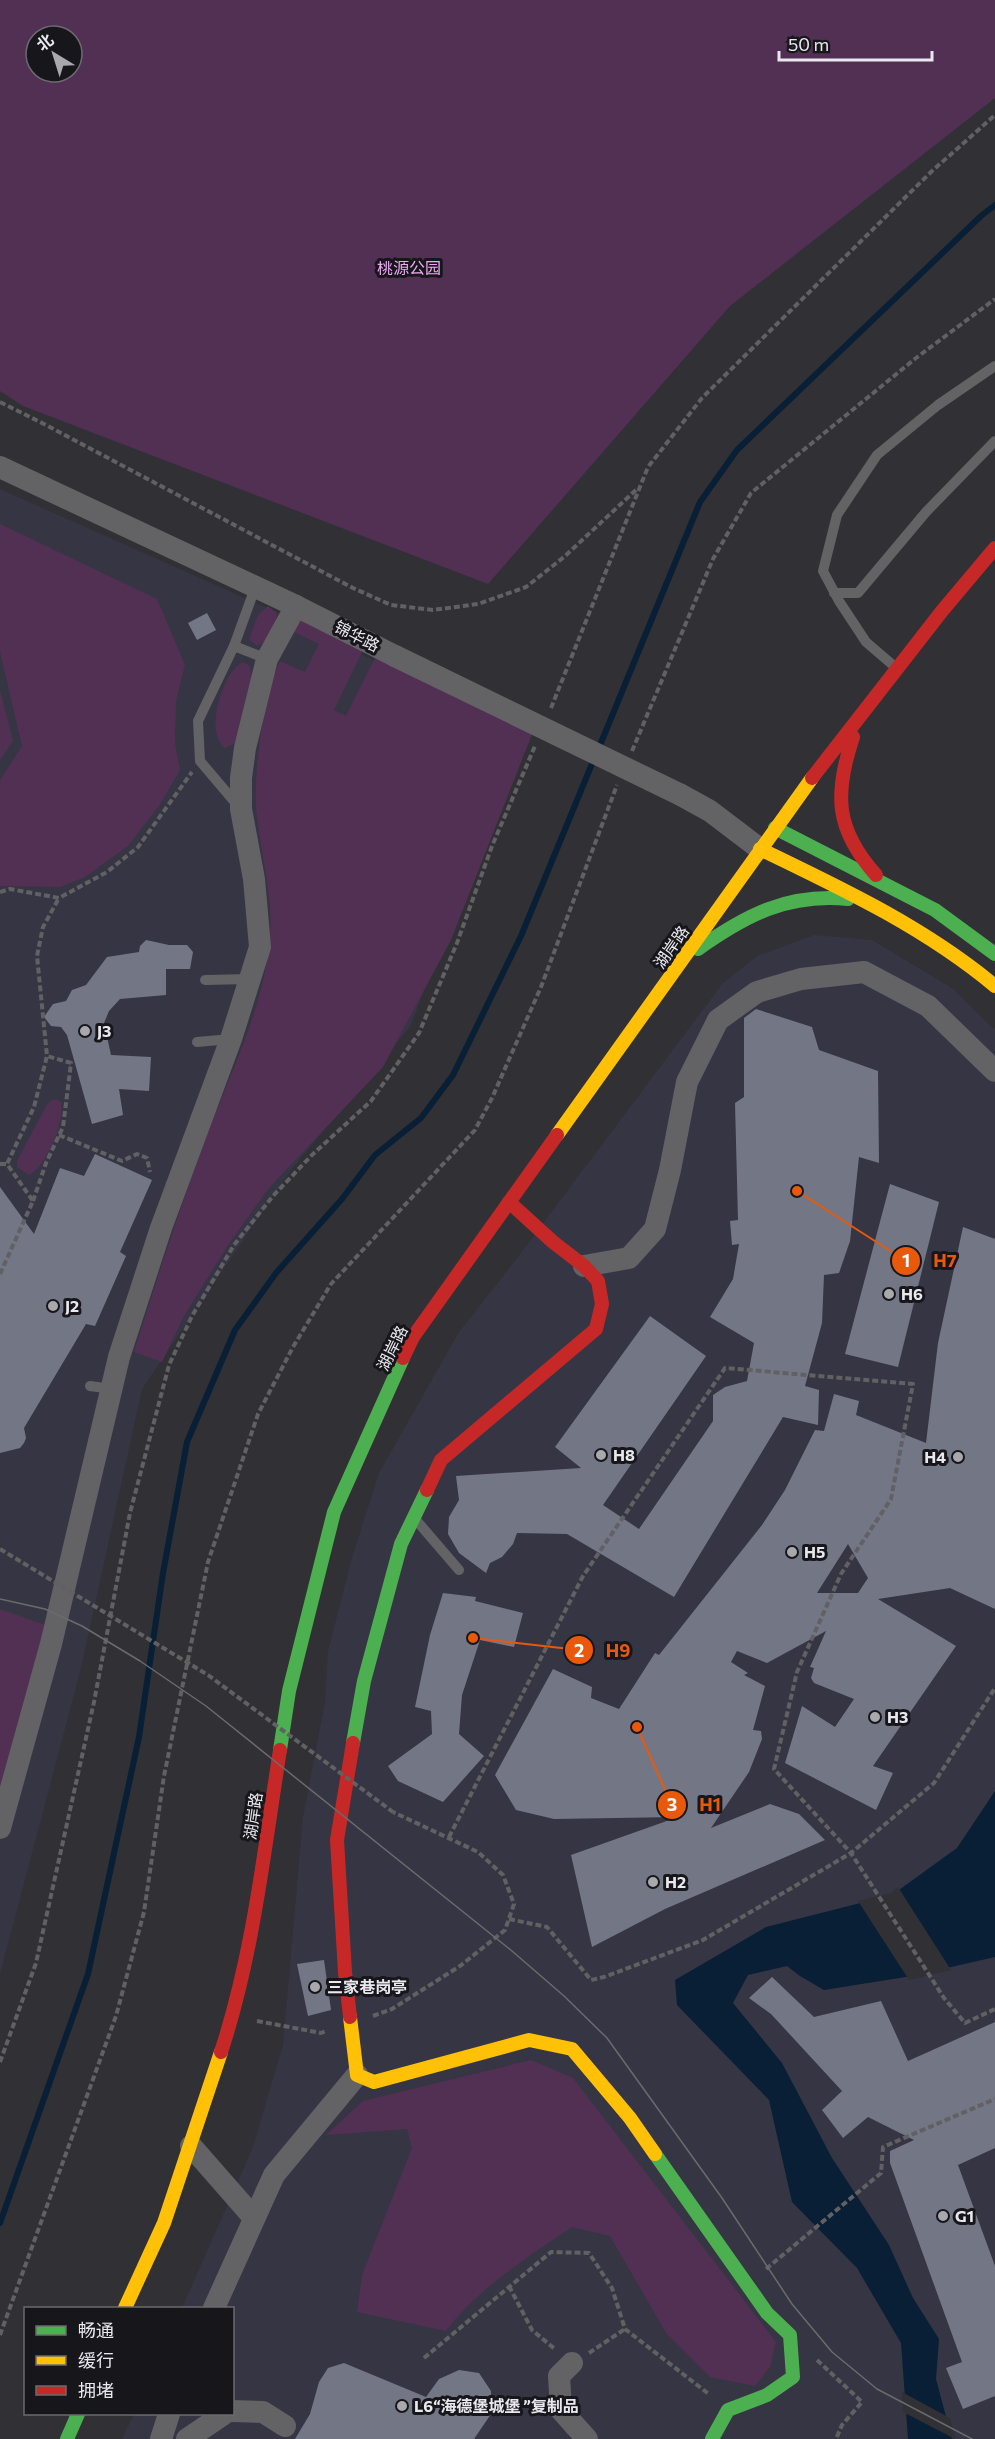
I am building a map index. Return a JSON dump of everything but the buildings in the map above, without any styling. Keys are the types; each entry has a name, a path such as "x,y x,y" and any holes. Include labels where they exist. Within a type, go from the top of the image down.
{"street":[{"name":"锦华路","path":"0,467 296,606 681,795 710,811 760,849"},
{"name":"湖岸路","path":"125,2307 164,2223 233,2016 251,1930 290,1691 334,1512 414,1337 775,828 897,669 995,548"},
{"path":"0,1828 51,1644 101,1388 119,1357 161,1228 231,1039 260,947 254,879 241,809 244,748 267,659 296,606"},
{"path":"868,706 852,740 842,772 839,793 840,812 857,854 885,884"},
{"name":"锦华路","path":"710,811 775,828"},
{"path":"775,828 935,910 995,954"},
{"path":"760,849 872,904 944,944 995,986"},
{"path":"681,962 731,927 772,905 814,895 872,904"},
{"path":"584,1266 629,1258 655,1229 670,1170 687,1082 718,1020 757,992 801,979 864,972 928,1005 995,1071"},
{"path":"213,2307 274,2175 357,2074 350,2024 337,1840 364,1681 401,1544 441,1460 596,1329 602,1304 598,1281 584,1266 553,1242 509,1202"},
{"path":"357,2074 374,2082 529,2040 572,2049 630,2118 767,2313 790,2335 793,2377 767,2395 728,2410 712,2439"},
{"path":"191,2146 254,2218"},
{"path":"572,2363 559,2376 561,2409 587,2439"},
{"path":"234,2411 263,2412 285,2426"},
{"path":"67,2439 78,2415"},
{"path":"161,2439 169,2415"},
{"path":"187,2439 223,2415"}],"lane":[{"path":"897,669 866,642 834,593 823,571 837,515 877,455 938,405 995,366"},
{"path":"834,593 858,593 926,512 995,441"},
{"path":"241,809 200,761 198,721 234,646 255,588"},
{"path":"234,646 267,659"},
{"path":"205,980 250,979"},
{"path":"197,1042 231,1039"},
{"path":"414,1518 459,1570"}],"path":[{"path":"546,718 648,467 702,398 932,172 995,115"},
{"path":"629,757 712,559 751,493 916,358 995,299"},
{"path":"0,402 353,588 391,605 433,610 478,604 526,587 573,549 640,485"},
{"path":"0,2062 36,1963 94,1702 130,1512 169,1365 192,1316 234,1245 273,1196 312,1155 371,1101 419,1033 457,943 492,846 537,740"},
{"path":"7,1164 34,1107 47,1056 37,956 43,927 59,898 107,872 138,847 200,761"},
{"path":"0,2335 116,2016 144,1912 164,1776 208,1563 258,1414 293,1347 331,1284 475,1130 492,1098 541,987 620,779"},
{"path":"0,892 9,889 59,898"},
{"path":"0,1274 33,1202 46,1162 63,1127 71,1063 47,1056"},
{"path":"59,1135 122,1161 137,1154 147,1158 150,1172"},
{"path":"0,1164 7,1164"},
{"path":"7,1164 33,1202"},
{"path":"449,1838 583,1576 725,1368 914,1384 891,1499 841,1574 797,1672 774,1769 851,1853 944,1998 965,2023 995,2008"},
{"path":"0,1549 208,1675 393,1812 478,1852 503,1875 514,1904 505,1930 437,1982 392,2009 321,2033 233,2016"},
{"path":"509,1919 547,1927 591,1980 703,1940 851,1853 934,1783 995,1688"},
{"path":"789,2252 880,2173 882,2147 995,2100"},
{"path":"424,2358 551,2252 589,2253 612,2288 625,2329 728,2410"},
{"path":"509,2286 532,2330 572,2363 625,2329"},
{"path":"790,2335 862,2402 842,2425 836,2439"}],"shaded area":[{"path":"0,489 272,610 523,734 410,1027 291,1170 142,1389 81,1668 0,1974"},
{"path":"814,935 872,940 952,988 995,1030 995,2439 122,2439 134,2415 234,2415 234,2307 182,2307 253,2147 283,2045 303,1817 325,1701 328,1651 351,1561 379,1473 459,1332 723,983 757,956"}],"green space":[{"name":"桃源公园","path":"0,0 995,0 995,98 730,306 488,584 23,406 0,391"},
{"path":"0,524 157,599 185,665 176,701 175,743 180,770 159,806 128,846 85,877 60,887 0,886 0,780 22,746 0,652"},
{"path":"268,606 277,613 275,623 265,641 257,646 249,639 258,615"},
{"path":"300,619 363,650 334,710 346,716 376,656 533,732 451,940 383,1067 269,1188 230,1242 184,1316 162,1362 134,1352 188,1187 252,1019 265,971 269,947 270,914 256,800 260,738 269,695 280,661 305,672 319,644 294,632"},
{"path":"243,662 250,666 252,678 237,742 225,748 216,730 218,703 228,678"},
{"path":"0,690 13,741 0,760"},
{"path":"56,1099 61,1102 62,1110 57,1131 48,1153 36,1170 29,1175 17,1167 17,1161 46,1106 50,1101"},
{"path":"0,1609 48,1626 0,1789"},
{"path":"531,2060 573,2078 776,2342 770,2367 755,2386 710,2377 666,2333 610,2236 572,2227 488,2287 446,2331 357,2312 362,2275 412,2148 407,2129 326,2135 363,2101"}],"water":[{"path":"995,1791 995,1957 912,1976 824,1990 787,1966 748,1975 733,2003 782,2063 832,2158 889,2245 913,2298 939,2339 936,2379 952,2439 908,2439 901,2343 857,2268 792,2202 769,2100 677,2005 675,1980 766,1927 892,1895 957,1848"}],"pier":[{"path":"898,1887 951,1970 909,1980 858,1901 891,1893"},
{"path":"902,2392 950,2418 955,2439 903,2412"}],"waterway":[{"path":"598,750 700,502 737,450 995,205"},
{"path":"0,2223 88,1974 139,1737 163,1573 187,1442 235,1330 276,1273 342,1199 375,1155 421,1118 453,1075 521,936 594,759"}],"tram line":[{"path":"0,1599 45,1609 82,1626 140,1661 206,1706 512,1951 564,1996 607,2038 722,2198 792,2304 832,2352 877,2389 972,2439"}],"traffic: fast":[{"path":"775,828 935,910 995,954"},
{"path":"698,949 733,926 768,909 806,900 848,899"},
{"path":"280,1750 289,1691 334,1512 403,1358"},
{"path":"353,1743 364,1681 401,1544 427,1490"},
{"path":"655,2154 767,2313 790,2335 793,2377 767,2395 728,2410 712,2439"},
{"path":"67,2439 78,2415"}],"traffic: slow":[{"path":"557,1135 812,778"},
{"path":"760,849 882,910 940,945 995,986"},
{"path":"350,2017 357,2075 374,2082 529,2040 572,2049 630,2118 655,2154"},
{"path":"125,2307 164,2223 221,2052"}],"traffic: jam":[{"path":"812,778 942,611 995,548"},
{"path":"853,737 843,776 842,810 852,842 876,875"},
{"path":"403,1358 413,1337 557,1135"},
{"path":"427,1490 441,1460 596,1329 602,1304 598,1281 584,1266 553,1242 509,1202"},
{"path":"350,2017 337,1840 353,1743"},
{"path":"221,2052 250,1940 280,1750"}],"place":[{"name":"J3","path":"85,1031"},
{"name":"H7","path":"797,1191"},
{"name":"H6","path":"889,1294"},
{"name":"J2","path":"53,1306"},
{"name":"H8","path":"601,1455"},
{"name":"H4","path":"958,1457"},
{"name":"H5","path":"792,1552"},
{"name":"H9","path":"473,1638"},
{"name":"H3","path":"875,1717"},
{"name":"H1","path":"637,1727"},
{"name":"H2","path":"653,1882"},
{"name":"三家巷岗亭","path":"315,1987"},
{"name":"G1","path":"943,2216"},
{"name":"L6“海德堡城堡 ”复制品","path":"402,2406"}]}
